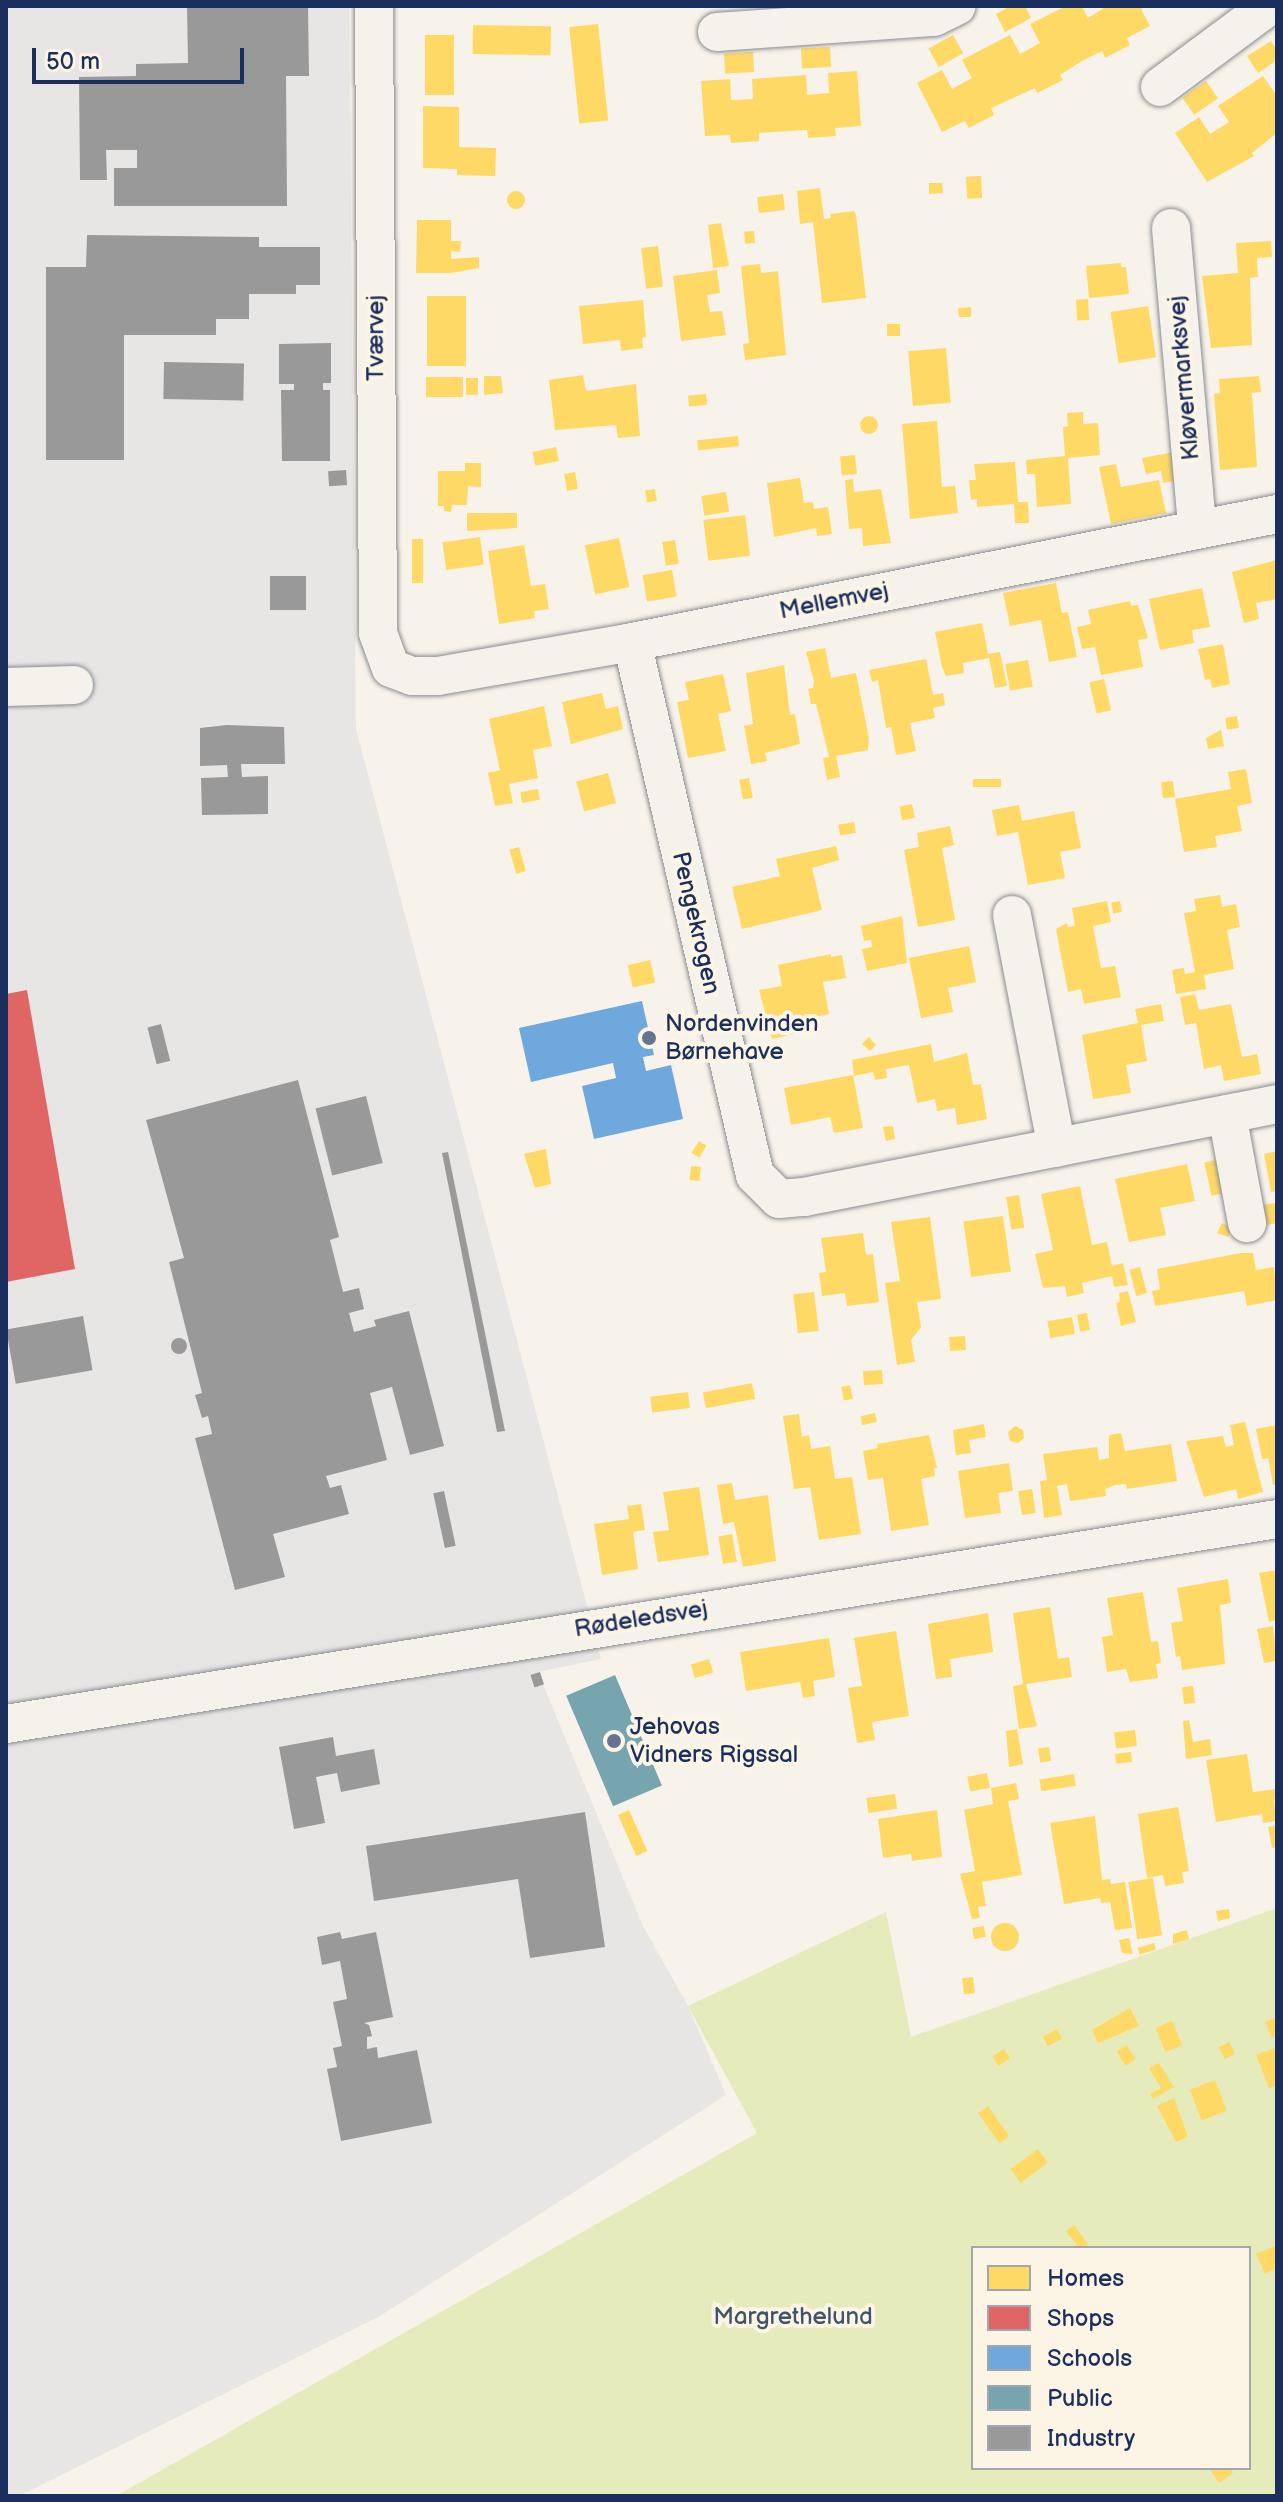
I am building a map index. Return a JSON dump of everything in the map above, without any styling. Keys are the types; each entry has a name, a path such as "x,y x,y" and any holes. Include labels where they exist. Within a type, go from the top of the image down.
{"street":[{"name":"Tværvej","path":"374,6 378,633 391,668"},
{"path":"717,32 934,17 957,6"},
{"path":"1160,87 1269,6"},
{"name":"Kløvermarksvej","path":"1171,228 1197,528"},
{"name":"Mellemvej","path":"391,668 412,676 438,676 632,642 1277,514"},
{"name":"Pengekrogen","path":"632,642 755,1175 779,1199 804,1197 1277,1104"},
{"path":"6,687 74,685"},
{"path":"1012,915 1057,1148"},
{"path":"1227,1114 1247,1223"},
{"name":"Rødeledsvej","path":"6,1724 1277,1519"}],"shaded area":[{"path":"6,6 349,6 356,729 601,1659 538,1672 643,1926 688,2006 726,2095 380,2316 19,2496 6,2496"}],"green space":[{"name":"Margrethelund","path":"1277,1908 1277,2496 116,2496 757,2133 688,2006 886,1912 911,2037"}],"building: Homes":[{"path":"1011,6 1025,6 1031,18 1005,32 996,14"},
{"path":"1066,6 1082,6 1088,18 1107,6 1148,6 1141,9 1150,26 1127,38 1130,45 1105,58 1102,51 1082,61 1060,75 1063,80 1037,93 1035,88 991,108 994,115 969,128 965,121 942,132 917,83 942,70 952,89 972,78 962,60 1010,35 1020,54 1040,43 1030,24"},
{"path":"598,24 608,120 579,123 569,27"},
{"path":"473,25 551,26 550,55 472,54"},
{"path":"425,35 454,35 454,95 425,95"},
{"path":"953,35 963,53 939,67 929,49"},
{"path":"1271,41 1277,50 1277,60 1258,73 1247,56"},
{"path":"830,47 831,67 802,68 801,49"},
{"path":"753,52 754,72 725,73 724,54"},
{"path":"857,71 861,126 835,128 836,136 808,138 807,130 759,133 759,141 731,143 730,135 705,136 701,81 730,79 731,100 753,99 752,79 806,75 807,95 829,93 828,73"},
{"path":"1263,76 1275,93 1277,91 1277,133 1252,153 1254,156 1207,182 1175,133 1199,117 1210,134 1229,122 1218,106"},
{"path":"1206,81 1218,98 1194,115 1182,98"},
{"path":"423,106 459,107 459,147 496,148 495,176 457,175 457,169 423,168"},
{"path":"981,176 982,198 967,199 966,177"},
{"path":"929,183 942,183 943,193 929,194"},
{"path":"820,188 824,219 831,218 830,214 854,211 856,215 866,298 822,303 813,222 800,224 797,191"},
{"path":"516,191 525,200 516,209 507,200"},
{"path":"783,194 785,210 759,213 757,197"},
{"path":"417,220 451,220 451,241 461,241 460,252 451,251 451,259 479,257 479,268 451,273 416,273"},
{"path":"721,223 729,266 713,268 708,225"},
{"path":"754,231 755,243 745,244 744,232"},
{"path":"1271,241 1272,257 1257,258 1258,277 1250,278 1252,345 1211,348 1202,276 1238,273 1236,243"},
{"path":"658,246 663,287 646,289 641,248"},
{"path":"1121,263 1121,267 1126,267 1129,294 1089,298 1086,266"},
{"path":"760,264 761,273 778,271 786,355 745,360 743,344 749,343 741,266"},
{"path":"717,270 720,293 707,295 710,312 722,311 726,335 681,341 673,276"},
{"path":"427,296 466,296 466,366 427,366"},
{"path":"1088,299 1089,320 1077,321 1076,300"},
{"path":"643,300 646,337 642,338 643,348 621,351 620,340 583,344 579,306"},
{"path":"1148,306 1156,357 1119,363 1110,312"},
{"path":"971,307 971,317 959,317 958,308"},
{"path":"887,324 900,324 900,336 887,336"},
{"path":"946,348 951,403 913,406 908,351"},
{"path":"583,375 586,391 636,384 640,436 618,438 616,425 555,430 549,380"},
{"path":"484,376 501,376 503,393 484,395"},
{"path":"1259,376 1261,392 1252,393 1257,467 1220,470 1214,394 1220,393 1219,379"},
{"path":"426,377 463,377 463,397 426,397"},
{"path":"466,378 478,378 478,395 466,395"},
{"path":"706,394 707,405 689,407 688,396"},
{"path":"1083,412 1083,424 1098,423 1100,455 1068,458 1071,504 1037,507 1035,474 1027,474 1026,460 1065,456 1063,427 1068,426 1067,413"},
{"path":"865,416 873,416 878,425 876,432 865,434 860,429 860,421"},
{"path":"937,421 942,487 955,486 958,513 910,519 902,424"},
{"path":"738,436 739,446 698,450 697,440"},
{"path":"556,447 559,461 535,466 533,452"},
{"path":"1174,452 1179,480 1163,483 1161,471 1146,474 1142,458"},
{"path":"855,455 857,474 842,475 840,457"},
{"path":"1015,462 1018,502 1028,502 1029,523 1015,523 1014,504 977,507 977,499 971,500 969,480 976,480 974,464"},
{"path":"465,463 481,463 481,487 468,486 467,505 452,505 451,512 444,511 444,506 438,506 438,471 465,471"},
{"path":"1116,464 1121,487 1159,480 1166,513 1111,524 1099,467"},
{"path":"575,472 578,489 567,491 564,474"},
{"path":"800,478 804,503 813,502 814,509 828,507 832,534 817,536 816,528 774,537 767,483"},
{"path":"853,479 854,492 881,489 891,543 863,546 862,528 849,529 845,480"},
{"path":"655,489 657,501 647,502 645,491"},
{"path":"726,492 729,512 704,516 701,496"},
{"path":"467,513 517,513 517,528 467,531"},
{"path":"745,515 750,556 708,561 703,520"},
{"path":"480,537 484,565 446,570 442,542"},
{"path":"619,538 629,587 595,594 585,545"},
{"path":"412,539 423,539 423,583 412,583"},
{"path":"675,540 679,564 666,566 662,542"},
{"path":"524,545 531,586 545,584 549,609 534,611 535,618 499,624 488,551"},
{"path":"1277,560 1277,599 1256,603 1259,619 1244,623 1232,572"},
{"path":"672,570 677,597 647,602 642,575"},
{"path":"1056,583 1062,613 1068,612 1077,657 1049,662 1041,620 1010,626 1003,593"},
{"path":"1202,588 1210,627 1192,630 1194,643 1160,650 1149,599"},
{"path":"1130,601 1131,606 1138,605 1148,638 1138,640 1143,667 1101,675 1095,647 1082,649 1077,627 1091,624 1088,610"},
{"path":"982,623 988,654 1000,652 1007,686 995,688 989,658 963,663 964,673 946,676 942,667 935,632"},
{"path":"1223,644 1230,684 1212,688 1210,679 1205,680 1198,649"},
{"path":"825,648 831,678 856,673 869,738 868,750 836,756 840,777 827,780 823,758 829,757 816,704 811,704 808,689 813,688 814,681 806,652"},
{"path":"926,659 933,695 943,693 945,705 933,708 935,718 910,723 916,751 896,755 891,727 886,728 878,680 872,682 869,670"},
{"path":"1028,660 1033,687 1010,691 1005,664"},
{"path":"784,665 790,715 795,714 800,744 765,753 767,761 751,764 744,726 753,724 746,673"},
{"path":"723,674 731,711 718,714 726,751 688,758 677,702 689,700 685,682"},
{"path":"1104,679 1111,710 1097,714 1089,682"},
{"path":"602,693 606,709 618,706 623,729 571,744 562,702"},
{"path":"544,706 552,746 533,750 538,778 509,784 513,803 495,806 488,773 500,770 489,719"},
{"path":"1237,716 1239,728 1227,730 1225,718"},
{"path":"1221,730 1224,746 1208,749 1206,738"},
{"path":"1246,769 1252,803 1237,806 1242,831 1215,836 1217,847 1184,852 1175,799 1231,789 1228,772"},
{"path":"608,773 616,803 584,811 576,782"},
{"path":"749,778 753,798 743,800 739,780"},
{"path":"973,779 1001,779 1001,787 973,787"},
{"path":"1173,781 1175,797 1163,798 1161,782"},
{"path":"538,789 540,800 522,803 520,792"},
{"path":"912,804 915,818 902,820 899,807"},
{"path":"1019,805 1022,821 1074,811 1081,848 1060,852 1065,878 1028,885 1018,832 997,836 992,810"},
{"path":"854,822 856,833 840,836 838,825"},
{"path":"950,826 954,845 942,848 955,920 918,927 904,850 919,847 917,833"},
{"path":"836,846 839,860 812,868 822,910 742,929 732,887 780,876 776,859"},
{"path":"519,847 526,871 516,874 509,850"},
{"path":"1220,895 1222,907 1236,904 1240,927 1227,930 1234,969 1204,975 1206,989 1176,994 1172,970 1184,968 1185,974 1195,972 1184,913 1196,911 1194,899"},
{"path":"1107,901 1111,922 1093,926 1101,968 1115,966 1121,997 1084,1004 1081,989 1068,992 1056,929 1067,923 1068,927 1075,926 1072,908"},
{"path":"1120,901 1122,912 1113,913 1111,903"},
{"path":"902,916 907,963 867,971 862,949 872,947 871,940 864,941 861,926"},
{"path":"969,946 976,982 948,988 953,1012 921,1018 909,958"},
{"path":"831,954 831,957 842,955 846,978 823,982 829,1014 796,1021 798,1033 772,1039 759,990 782,986 778,965"},
{"path":"650,960 655,982 633,988 628,965"},
{"path":"1195,994 1199,1010 1231,1004 1242,1057 1257,1054 1261,1074 1224,1081 1221,1065 1204,1069 1196,1023 1185,1025 1180,997"},
{"path":"1161,1004 1164,1021 1141,1025 1147,1061 1126,1065 1131,1093 1093,1099 1082,1035 1138,1023 1135,1009"},
{"path":"869,1037 876,1045 870,1051 862,1044"},
{"path":"931,1044 934,1062 967,1053 973,1085 981,1084 987,1119 957,1125 955,1108 937,1111 935,1099 917,1103 909,1065 886,1069 887,1078 875,1080 873,1072 854,1076 852,1060"},
{"path":"853,1075 863,1128 834,1133 830,1117 791,1125 784,1088"},
{"path":"893,1126 895,1139 886,1141 883,1127"},
{"path":"699,1141 707,1146 699,1158 692,1153"},
{"path":"546,1149 551,1184 535,1188 524,1154"},
{"path":"1277,1151 1277,1191 1271,1192 1264,1154"},
{"path":"1221,1159 1228,1192 1211,1196 1204,1163"},
{"path":"1187,1164 1195,1201 1160,1208 1166,1235 1129,1242 1115,1179"},
{"path":"691,1166 701,1167 699,1181 690,1180"},
{"path":"1080,1186 1092,1245 1107,1242 1112,1266 1123,1263 1128,1285 1114,1287 1112,1276 1082,1283 1084,1293 1067,1297 1065,1286 1043,1288 1035,1254 1053,1250 1041,1194"},
{"path":"1019,1195 1024,1228 1011,1230 1006,1197"},
{"path":"1275,1203 1277,1223 1267,1225 1263,1205"},
{"path":"1003,1216 1011,1271 971,1277 963,1222"},
{"path":"930,1217 941,1299 917,1302 921,1327 911,1340 915,1362 897,1365 885,1283 900,1281 891,1222"},
{"path":"1222,1223 1232,1228 1228,1237 1217,1233"},
{"path":"863,1233 866,1255 873,1254 879,1302 847,1306 845,1293 822,1296 819,1273 826,1272 821,1238"},
{"path":"1253,1253 1256,1270 1274,1267 1277,1300 1247,1306 1244,1291 1155,1306 1152,1291 1160,1289 1157,1269"},
{"path":"1140,1267 1147,1293 1136,1296 1129,1270"},
{"path":"1128,1291 1136,1322 1121,1326 1116,1303 1120,1302 1119,1293"},
{"path":"814,1292 819,1331 798,1333 793,1295"},
{"path":"1087,1313 1090,1330 1080,1331 1077,1315"},
{"path":"1072,1317 1075,1334 1050,1338 1047,1321"},
{"path":"965,1336 966,1350 950,1351 949,1337"},
{"path":"882,1370 883,1384 864,1385 863,1371"},
{"path":"752,1383 755,1399 706,1408 703,1393"},
{"path":"850,1385 853,1399 844,1401 841,1387"},
{"path":"688,1392 690,1408 652,1413 650,1397"},
{"path":"875,1413 877,1422 862,1425 860,1416"},
{"path":"799,1414 802,1437 809,1435 811,1449 830,1446 835,1479 852,1477 861,1534 819,1540 810,1487 794,1489 783,1416"},
{"path":"1245,1422 1263,1492 1238,1499 1236,1489 1204,1497 1186,1441 1223,1436 1226,1447 1234,1445 1230,1425"},
{"path":"984,1424 986,1437 969,1440 971,1453 956,1455 953,1430"},
{"path":"1277,1425 1277,1484 1273,1485 1268,1458 1262,1459 1256,1429"},
{"path":"1015,1426 1023,1430 1024,1438 1018,1443 1010,1441 1008,1432"},
{"path":"1121,1433 1125,1451 1171,1444 1177,1481 1127,1489 1126,1484 1115,1485 1105,1489 1106,1496 1070,1501 1067,1484 1057,1486 1062,1515 1044,1518 1040,1481 1047,1480 1043,1454 1097,1447 1099,1460 1109,1458 1109,1435"},
{"path":"929,1435 937,1468 934,1468 935,1476 921,1479 929,1525 891,1531 883,1478 868,1480 863,1451 878,1448 877,1444"},
{"path":"1009,1463 1013,1491 998,1493 1001,1513 965,1518 958,1471"},
{"path":"732,1483 735,1500 768,1495 776,1561 743,1567 734,1522 723,1524 717,1485"},
{"path":"699,1487 709,1555 658,1562 653,1532 669,1530 663,1492"},
{"path":"1032,1489 1036,1513 1022,1515 1018,1491"},
{"path":"641,1504 645,1530 633,1532 638,1569 602,1575 594,1524 629,1519 627,1506"},
{"path":"732,1534 737,1562 723,1564 718,1536"},
{"path":"1277,1570 1277,1620 1269,1622 1259,1573"},
{"path":"1228,1579 1231,1603 1220,1605 1225,1664 1182,1670 1180,1656 1176,1657 1171,1623 1183,1621 1177,1588"},
{"path":"1143,1592 1151,1642 1158,1641 1161,1663 1156,1664 1158,1678 1130,1682 1126,1669 1107,1672 1102,1637 1113,1635 1107,1598"},
{"path":"1050,1607 1058,1659 1069,1657 1072,1677 1026,1684 1037,1726 1019,1729 1013,1686 1023,1684 1013,1613"},
{"path":"988,1613 993,1652 950,1659 952,1677 936,1679 928,1624"},
{"path":"1273,1626 1277,1661 1264,1663 1257,1629"},
{"path":"896,1631 909,1716 872,1722 875,1740 857,1743 848,1688 862,1686 854,1638"},
{"path":"829,1638 835,1677 813,1681 815,1696 803,1698 800,1682 746,1691 740,1652"},
{"path":"709,1659 713,1672 695,1678 691,1665"},
{"path":"1193,1686 1195,1703 1184,1704 1182,1687"},
{"path":"1189,1720 1193,1742 1210,1739 1212,1755 1186,1759 1183,1721"},
{"path":"1017,1729 1023,1764 1009,1767 1006,1731"},
{"path":"1135,1730 1137,1746 1116,1748 1114,1733"},
{"path":"1049,1747 1051,1761 1040,1762 1038,1749"},
{"path":"1131,1752 1132,1762 1116,1764 1115,1754"},
{"path":"1247,1754 1253,1792 1277,1789 1274,1802 1277,1821 1263,1823 1262,1814 1216,1822 1206,1760"},
{"path":"987,1773 990,1788 970,1792 967,1777"},
{"path":"1074,1774 1076,1786 1041,1791 1039,1779"},
{"path":"1016,1783 1019,1799 1008,1801 1022,1875 982,1882 986,1906 978,1907 980,1918 972,1919 960,1874 975,1871 964,1810 993,1804 991,1788"},
{"path":"895,1794 897,1809 868,1813 866,1798"},
{"path":"1178,1807 1189,1871 1182,1872 1184,1883 1165,1886 1163,1875 1147,1878 1138,1814"},
{"path":"629,1810 647,1851 636,1856 618,1815"},
{"path":"937,1810 942,1857 912,1861 911,1854 883,1858 878,1819"},
{"path":"1095,1816 1102,1880 1110,1879 1111,1884 1125,1882 1132,1928 1115,1930 1110,1902 1101,1903 1100,1898 1064,1904 1050,1823"},
{"path":"1277,1825 1277,1847 1272,1848 1268,1827"},
{"path":"1153,1878 1162,1935 1137,1939 1128,1882"},
{"path":"1229,1909 1230,1918 1218,1921 1216,1911"},
{"path":"1005,1923 1015,1927 1019,1937 1015,1947 1005,1951 995,1947 991,1937 995,1927"},
{"path":"984,1926 986,1937 974,1939 972,1928"},
{"path":"1187,1930 1189,1939 1173,1944 1173,1934"},
{"path":"1129,1938 1133,1954 1122,1953 1119,1940"},
{"path":"1154,1943 1156,1950 1140,1954 1138,1948"},
{"path":"973,1977 975,1993 964,1994 962,1978"},
{"path":"1130,2008 1139,2026 1098,2043 1092,2030"},
{"path":"1277,2017 1277,2036 1272,2038 1265,2022"},
{"path":"1172,2021 1182,2045 1166,2052 1155,2028"},
{"path":"1057,2029 1062,2039 1048,2046 1043,2036"},
{"path":"1229,2042 1235,2053 1225,2059 1219,2048"},
{"path":"1127,2045 1136,2060 1125,2066 1117,2051"},
{"path":"1275,2048 1277,2085 1269,2088 1256,2055"},
{"path":"1004,2049 1010,2058 999,2066 992,2057"},
{"path":"1159,2063 1174,2087 1153,2099 1150,2094 1161,2088 1149,2068"},
{"path":"1215,2080 1227,2111 1202,2120 1190,2090"},
{"path":"1174,2098 1188,2137 1176,2142 1157,2106"},
{"path":"988,2106 1009,2136 999,2143 978,2113"},
{"path":"1038,2149 1048,2163 1020,2183 1010,2169"},
{"path":"1074,2225 1088,2244 1077,2246 1066,2231"},
{"path":"1277,2245 1277,2268 1265,2274 1256,2254"},
{"path":"1210,2470 1231,2470 1233,2473 1219,2483"}],"building: Shops":[{"path":"27,990 75,1269 6,1282 6,994"}],"building: Schools":[{"path":"642,1001 654,1055 643,1057 646,1071 671,1065 683,1119 594,1139 582,1086 616,1078 613,1063 531,1082 519,1028"}],"building: Public":[{"name":"Jehovas Vidners Rigssal","path":"615,1675 662,1785 613,1806 566,1696"}],"building: Industry":[{"path":"187,6 308,6 309,76 286,76 287,206 114,206 114,168 137,168 137,150 106,150 107,180 80,180 79,77 136,76 136,64 188,63"},
{"path":"87,235 259,237 259,247 320,247 320,285 296,285 296,294 249,294 249,319 216,319 216,335 124,335 124,460 46,460 46,267 86,267"},
{"path":"331,343 331,383 323,383 323,390 330,390 330,461 282,461 281,390 294,390 294,384 279,384 279,344"},
{"path":"164,362 244,363 243,400 163,399"},
{"path":"346,470 347,485 329,486 328,471"},
{"path":"270,576 306,576 306,610 270,610"},
{"path":"227,725 284,727 285,764 241,764 242,777 268,776 268,814 202,815 201,778 228,777 227,765 200,766 200,728"},
{"path":"161,1024 170,1061 157,1064 147,1027"},
{"path":"298,1080 339,1237 330,1240 343,1292 359,1288 364,1309 349,1313 354,1332 376,1326 374,1320 409,1311 444,1446 410,1455 392,1387 370,1393 387,1460 326,1476 330,1488 341,1485 349,1514 273,1534 285,1577 235,1590 195,1438 212,1434 208,1416 202,1418 195,1395 202,1393 169,1262 184,1258 146,1120"},
{"path":"366,1096 383,1163 332,1176 316,1109"},
{"path":"448,1152 505,1431 497,1432 442,1153"},
{"path":"83,1316 93,1370 16,1384 6,1330"},
{"path":"176,1338 182,1338 187,1346 185,1352 176,1354 171,1349 171,1343"},
{"path":"444,1491 456,1546 445,1548 433,1493"},
{"path":"540,1672 544,1684 535,1687 530,1675"},
{"path":"333,1737 336,1756 374,1749 380,1784 341,1792 337,1773 316,1777 325,1823 294,1829 279,1747"},
{"path":"585,1812 605,1947 530,1958 518,1879 374,1901 366,1846"},
{"path":"340,1932 342,1939 376,1932 393,2017 364,2023 369,2025 372,2036 367,2037 367,2049 377,2047 378,2058 417,2050 432,2123 341,2141 327,2069 337,2067 333,2048 342,2046 333,2002 347,1999 340,1961 322,1965 317,1937"}],"place":[{"name":"Nordenvinden Børnehave","path":"649,1038"},
{"name":"Jehovas Vidners Rigssal","path":"614,1741"}]}
